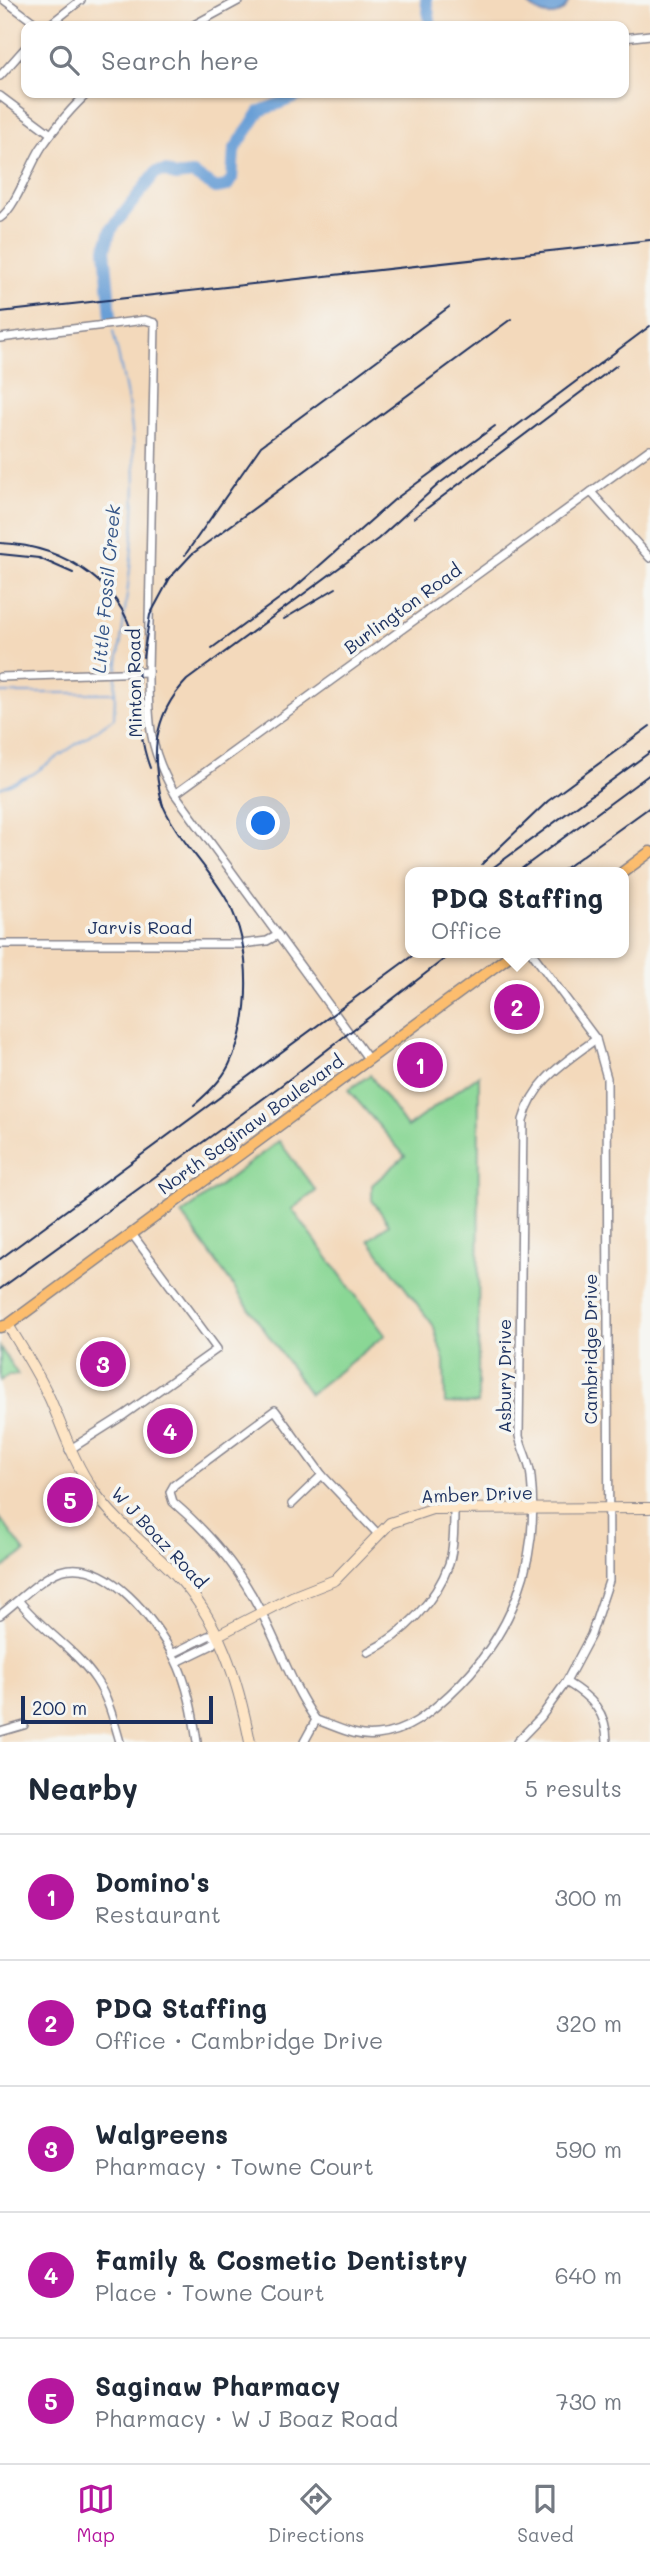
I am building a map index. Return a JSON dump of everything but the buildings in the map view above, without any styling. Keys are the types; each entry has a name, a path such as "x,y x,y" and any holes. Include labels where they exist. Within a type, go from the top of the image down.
{"main road":[{"path":"629,868 650,852"},
{"name":"North Saginaw Boulevard","path":"0,1339 4,1326 506,958"},
{"name":"W J Boaz Road","path":"4,1326 39,1377 69,1450 102,1503 181,1580 218,1635 238,1688 250,1742"},
{"name":"Amber Drive","path":"218,1635 261,1611 335,1580 349,1569 377,1533 390,1523 415,1513 454,1509 650,1508"}],"street":[{"path":"4,0 33,21"},
{"path":"54,21 81,0"},
{"path":"201,21 240,0"},
{"path":"629,37 650,35"},
{"path":"0,76 21,53"},
{"path":"0,96 51,134"},
{"path":"1,218 51,134 83,98"},
{"name":"Minton Road","path":"0,338 153,321 156,331 150,739 163,774 175,794 369,1060"},
{"name":"Burlington Road","path":"175,794 650,449"},
{"path":"591,492 650,558"},
{"path":"0,677 149,672"},
{"name":"Jarvis Road","path":"0,944 241,944 267,942 278,935"},
{"name":"Cambridge Drive","path":"517,1742 541,1717 566,1682 585,1647 608,1587 610,1508 606,1441 607,1087 604,1060 596,1039 536,958"},
{"name":"Asbury Drive","path":"316,1720 362,1735 399,1731 422,1718 453,1691 498,1640 512,1611 529,1563 533,1509 531,1475 519,1436 523,1120 531,1096 549,1073 596,1039"},
{"path":"69,1450 217,1349 132,1234"},
{"path":"304,1742 316,1720 291,1682 261,1611 217,1545 173,1502 170,1494 174,1485 275,1410 322,1475 377,1533"},
{"path":"292,1504 322,1475"},
{"path":"368,1652 390,1640 409,1622 440,1582 449,1563 454,1509"},
{"path":"0,1615 50,1576 60,1571 88,1568 126,1593 149,1620 172,1654 192,1708 197,1742"},
{"path":"19,1601 38,1625 60,1641 97,1681 120,1742"},
{"path":"172,1654 208,1636 218,1635"},
{"path":"177,1662 212,1645 218,1635"},
{"path":"566,1682 596,1704 607,1727 607,1742"},
{"path":"0,1732 24,1725"}],"green space":[{"path":"370,1075 407,1127 479,1075 478,1404 445,1403 444,1361 433,1325 369,1240 389,1224 372,1200 372,1185 405,1156 348,1090"},
{"path":"279,1141 316,1191 292,1209 385,1335 310,1394 182,1214"},
{"path":"0,1347 18,1375 9,1375 0,1381"},
{"path":"0,1518 25,1552 0,1570"}],"water":[{"path":"525,0 569,0 561,12 548,15 542,14"}],"waterway":[{"name":"Little Fossil Creek","path":"426,0 430,21"},
{"name":"Little Fossil Creek","path":"111,317 105,249 111,230 156,172 165,171 175,176 193,174 216,188 227,186 232,179 234,150 260,111 293,98"},
{"name":"Little Fossil Creek","path":"113,331 131,423 135,481 131,562 117,669"},
{"name":"Little Fossil Creek","path":"0,788 33,774 114,718 116,674"},
{"path":"0,693 114,693"}],"railway":[{"path":"0,312 650,240"},
{"path":"185,555 261,446 449,307"},
{"path":"167,581 192,554 511,319"},
{"path":"163,806 157,772 157,739 166,709 187,680 378,539 440,483 650,326"},
{"path":"414,518 617,365"},
{"path":"292,590 394,500 495,426"},
{"path":"0,543 48,552 70,562 90,574 108,590 122,609 132,631 137,656 142,739 150,768"},
{"path":"0,554 39,558 73,573"},
{"path":"143,657 150,615 171,576"},
{"path":"284,619 336,588"},
{"path":"212,648 291,590"},
{"path":"482,864 548,801 650,726"},
{"path":"494,867 650,752"},
{"path":"524,867 650,774"},
{"path":"160,798 174,826 228,902 242,940 245,961 245,1005 237,1047 222,1076 194,1105"},
{"path":"567,867 650,807"},
{"path":"0,1259 409,958"},
{"path":"0,1289 279,1087 446,958"}],"place":[{"name":"PDQ Staffing","path":"517,1007"},
{"name":"Domino's","path":"420,1065"},
{"name":"Walgreens","path":"103,1364"},
{"name":"Family & Cosmetic Dentistry","path":"170,1431"},
{"name":"Saginaw Pharmacy","path":"70,1500"}]}
